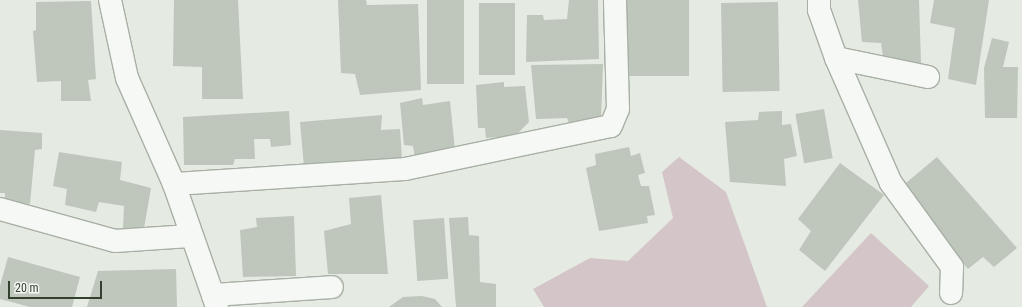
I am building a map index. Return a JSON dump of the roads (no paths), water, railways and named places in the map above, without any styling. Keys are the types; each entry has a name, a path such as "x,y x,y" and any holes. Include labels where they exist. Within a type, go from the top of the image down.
{"street":[{"path":"110,0 127,78 174,184 190,236 215,301 332,287"},
{"path":"174,184 405,170 611,126 618,109 615,0"},
{"path":"818,0 819,10 836,58 891,183 952,267 951,293"},
{"path":"836,58 928,77"},
{"path":"0,209 115,240 190,236"}]}
